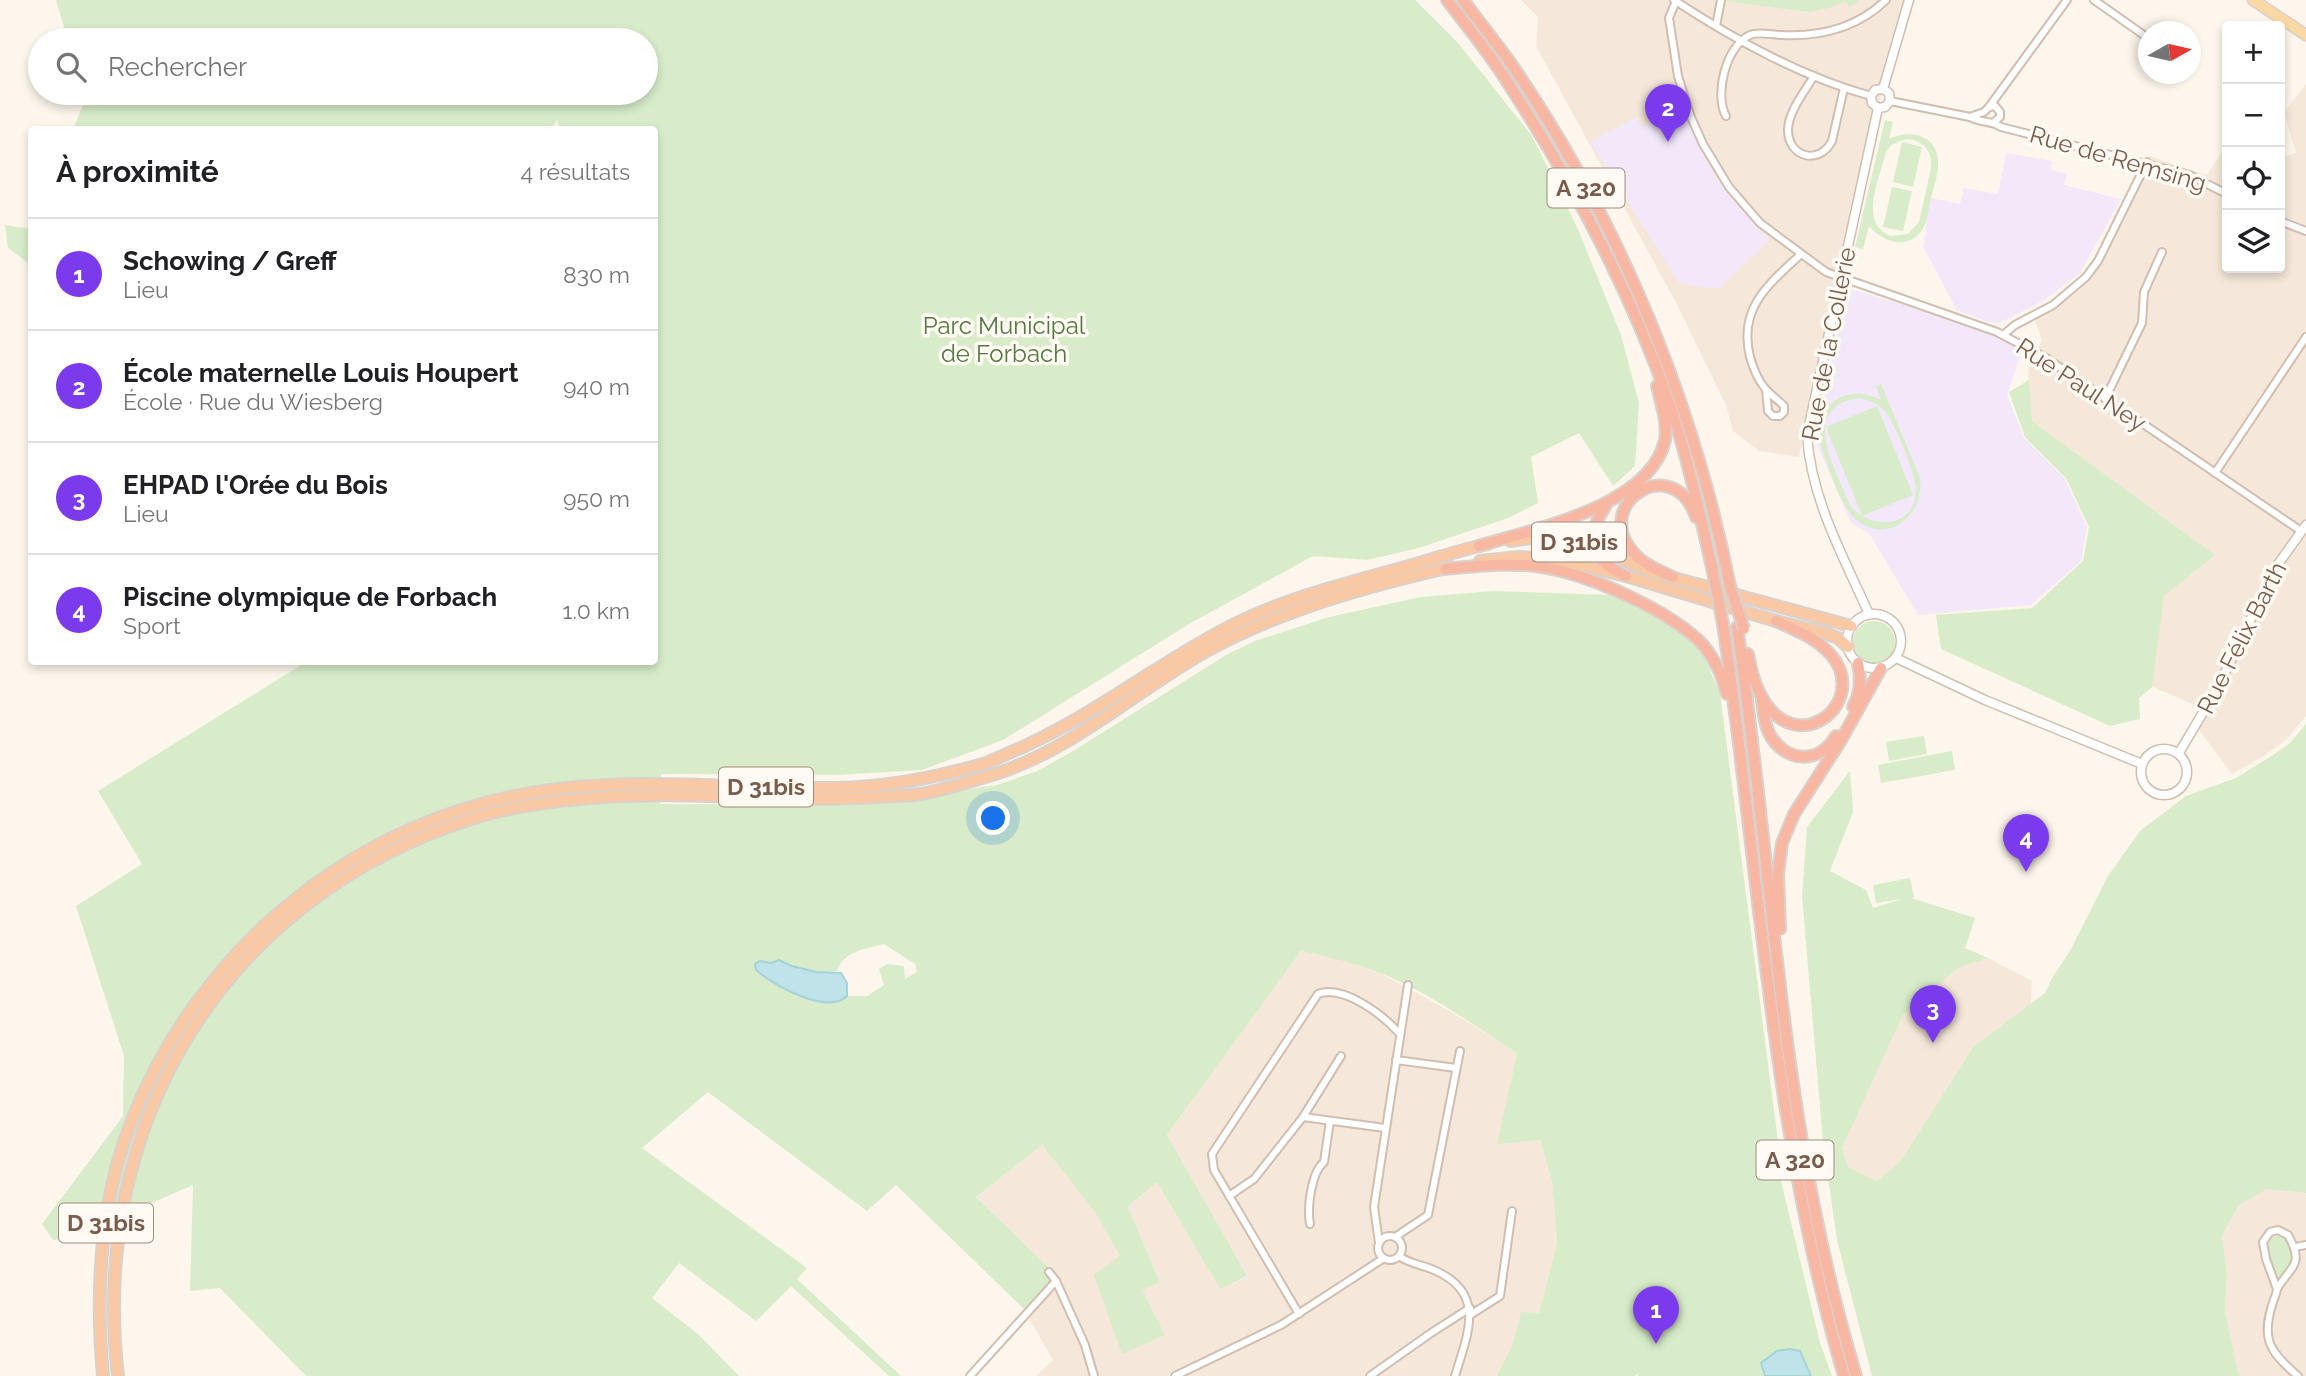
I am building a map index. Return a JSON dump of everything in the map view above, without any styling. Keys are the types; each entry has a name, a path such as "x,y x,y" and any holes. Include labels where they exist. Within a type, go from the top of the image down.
{"highway":[{"name":"A 320","path":"1447,0 1503,75 1571,185 1600,239 1631,304 1670,403 1690,468 1723,624 1739,734 1762,941 1789,1127 1815,1272 1844,1376"},
{"name":"A 320","path":"1463,0 1514,68 1582,180 1641,298 1694,439 1740,628 1795,1100 1815,1212 1839,1317 1856,1376"},
{"path":"1479,546 1606,505 1647,472 1658,457 1665,439 1665,421 1658,388 1631,304"},
{"path":"1673,578 1642,561 1625,540 1620,525 1624,507 1632,496 1653,485 1678,490 1687,497 1707,543"},
{"path":"1606,505 1595,524 1593,545 1603,563 1626,576"},
{"name":"D 31bis","path":"103,1376 100,1266 108,1206 124,1145 160,1063 186,1017 220,972 280,911 342,864 413,827 474,807 547,790 606,785 835,789 920,780 989,762 1073,721 1227,628 1277,605 1479,546 1530,538 1593,545 1633,565 1673,578 1851,626"},
{"name":"D 31bis","path":"118,1376 114,1337 114,1267 135,1150 162,1082 195,1024 228,979 257,947 287,919 349,873 417,839 477,817 529,806 606,797 838,799 921,794 996,774 1051,749 1083,732 1208,650 1269,620 1329,599 1478,561 1519,557 1548,559 1626,576 1825,633 1838,638 1847,647"},
{"path":"1446,569 1505,564 1540,566 1574,573 1613,588 1668,619 1702,644 1713,658 1724,682 1739,734"},
{"path":"1762,700 1772,713 1784,721 1812,725 1824,719 1835,708 1842,694 1842,676 1824,647 1776,621"},
{"path":"1740,628 1762,700 1769,734 1790,755 1799,758 1823,752 1833,741 1859,696 1861,682 1858,663"},
{"path":"1779,974 1781,937 1778,874 1782,843 1794,814 1840,742 1881,668"}],"main road":[{"path":"2253,0 2306,35"}],"street":[{"path":"1716,26 1721,0"},
{"path":"1726,116 1720,100 1722,79 1740,41 1753,33 1816,35 1832,31 1855,24 1886,0"},
{"path":"1883,89 1909,0"},
{"path":"1987,109 2067,0"},
{"path":"2094,0 2138,31"},
{"path":"1675,1 1740,41 1814,76 1871,96"},
{"name":"Rue Paul Ney","path":"1675,1 1669,18 1678,76 1703,145 1729,187 1760,223 1826,272 2003,335 2046,358 2215,473 2304,528"},
{"path":"1814,76 1787,128 1793,146 1801,153 1811,157 1821,155 1828,149 1844,88"},
{"path":"1883,89 1889,93 1890,101 1885,107 1878,108 1872,103 1871,96 1875,90 1883,89"},
{"name":"Rue de Remsing","path":"1890,101 1970,117 1976,121 1994,120 2001,127 2189,174 2222,191"},
{"name":"Rue de la Collerie","path":"1869,614 1820,505 1809,463 1807,435 1878,108"},
{"path":"1987,109 1994,120"},
{"path":"1970,117 1987,109 1998,109 1994,120"},
{"path":"2003,335 2053,305 2086,276 2098,261 2147,162"},
{"path":"2285,223 2306,230"},
{"path":"2105,399 2142,323 2144,292 2162,252"},
{"path":"1766,390 1752,363 1746,340 1748,322 1764,289 1800,255"},
{"path":"2215,473 2306,337"},
{"name":"Rue Félix Barth","path":"2179,753 2218,687 2277,567 2304,528"},
{"path":"1869,614 1885,616 1898,626 1902,643 1896,658 1881,668 1858,663 1847,647 1851,626 1859,618 1869,614"},
{"path":"1896,658 2020,715 2142,764"},
{"path":"2162,748 2179,753 2188,772 2180,789 2174,794 2163,795 2148,789 2143,781 2142,764 2153,751 2162,748"},
{"path":"1384,1258 1379,1251 1374,1207 1408,985"},
{"path":"1299,1314 1214,1170 1212,1154 1318,994 1325,991 1342,993 1386,1018 1399,1033"},
{"path":"1379,1243 1385,1237 1395,1237 1428,1216 1460,1051"},
{"path":"1229,1196 1255,1179 1303,1117 1341,1056"},
{"path":"1396,1060 1457,1069"},
{"path":"1303,1117 1385,1128"},
{"path":"1310,1224 1308,1209 1318,1167 1324,1162 1330,1121"},
{"path":"1370,1376 1430,1333 1500,1296 1511,1211"},
{"path":"2277,1289 2263,1242 2270,1232 2278,1230 2288,1235 2295,1247 2296,1256 2291,1272 2277,1289 2268,1313 2268,1338 2278,1358 2298,1376"},
{"path":"1175,1376 1281,1325 1384,1258 1399,1256 1402,1244 1395,1237"},
{"path":"2295,1247 2306,1245"},
{"path":"1399,1256 1437,1270 1462,1289 1469,1301 1469,1329 1455,1376"},
{"path":"1049,1272 1056,1281 1085,1345 1094,1376"},
{"path":"970,1376 1056,1281"}],"shaded area":[{"path":"1521,0 1904,0 1839,270 1799,457 1759,451 1733,431 1726,405 1675,301 1536,46 1538,17"},
{"path":"2306,84 2306,716 2287,739 2232,774 2193,722 2201,708 2151,686 2164,596 2214,555 2032,421 2028,370 2042,340 2035,320 2075,293 2091,276 2108,251 2149,156 2207,175 2222,152 2222,273 2285,273 2285,156 2296,153 2285,111"},
{"path":"1683,107 1715,177 1770,240 1718,289 1679,283 1590,142 1637,117 1643,127"},
{"path":"2006,153 2052,161 2051,170 2067,174 2064,185 2121,199 2080,273 2045,300 2000,323 1988,322 1957,310 1923,247 1931,198 1960,204 1964,188 1998,194"},
{"path":"1847,288 1965,323 2023,348 2007,395 2024,438 2065,479 2087,527 2081,561 2031,605 1918,615 1869,533 1851,523 1815,440"},
{"path":"1301,951 1345,961 1382,974 1455,1014 1517,1053 1498,1143 1540,1140 1552,1181 1557,1243 1539,1313 1521,1313 1512,1346 1497,1376 1036,1376 1053,1360 1024,1309 1055,1275 976,1197 1042,1145 1095,1212 1141,1290 1160,1281 1128,1207 1157,1182 1220,1289 1247,1277 1167,1135"},
{"path":"1988,958 2032,981 2031,1006 1973,1047 1900,1162 1877,1181 1848,1167 1842,1148 1903,1015 1958,968"},
{"path":"2267,1189 2306,1193 2306,1376 2241,1376 2225,1312 2227,1273 2222,1236 2238,1206"}],"green space":[{"name":"Parc Municipal de Forbach","path":"56,0 1415,0 1459,44 1532,136 1577,227 1621,335 1639,403 1635,466 1613,486 1579,433 1531,457 1538,503 1508,518 1419,548 1367,560 1313,556 1189,624 1003,740 922,770 838,775 661,774 660,804 853,805 997,785 1037,771 1070,753 1226,655 1255,641 1329,617 1421,597 1493,591 1611,595 1668,624 1700,647 1720,693 1781,1181 1820,1343 1832,1376 1637,1376 1639,1373 1635,1376 1497,1376 1512,1346 1521,1312 1539,1313 1557,1243 1552,1181 1540,1140 1497,1144 1517,1053 1450,1010 1398,981 1361,966 1301,951 1167,1135 1247,1276 1220,1289 1157,1182 1128,1207 1160,1282 1142,1290 1165,1335 1122,1354 1094,1275 1120,1256 1095,1212 1042,1145 976,1197 1056,1275 1024,1309 896,1185 867,1211 708,1092 642,1148 807,1268 797,1279 901,1376 889,1376 791,1286 756,1321 679,1263 652,1298 699,1335 739,1376 306,1376 220,1288 190,1291 193,1185 71,1238 53,1240 42,1224 123,1116 124,1056 76,906 142,864 98,791 301,665 658,665 658,126 559,126 557,120 553,126 74,126 83,105 658,105 658,28 64,28","holes":["884,944 915,964 917,972 905,979 904,966 887,964 879,969 884,985 867,996 847,996 842,1000 787,990 756,970 760,961 784,961 792,966 816,972 837,971 844,959 850,955"]},
{"path":"1718,0 1859,0 1849,7 1846,1 1809,12"},
{"path":"1885,120 1893,122 1889,139 1913,134 1927,139 1936,151 1938,169 1926,221 1920,233 1906,242 1890,241 1869,226 1863,249 1855,247","holes":["1906,139 1926,148 1931,168 1919,222 1908,234 1890,236 1880,229 1875,220 1874,198 1886,152 1891,145"]},
{"path":"1902,142 1922,147 1913,187 1893,182"},
{"path":"1892,187 1912,191 1903,231 1883,227"},
{"path":"5,225 28,229 28,263 8,248"},
{"path":"2029,380 2032,421 2215,555 2164,596 2152,687 2139,698 2140,719 2110,726 1941,649 1936,615 2032,608 2083,561 2089,527 2066,478 2025,437 2009,392"},
{"path":"1881,384 1920,478 1920,493 1915,507 1898,525 1886,529 1874,529 1862,524 1845,506 1820,444 1819,430 1827,408 1845,396 1868,395 1881,400 1876,386","holes":["1860,398 1873,402 1884,410 1904,449 1913,474 1916,491 1913,504 1908,513 1891,522 1870,520 1851,507 1826,443 1825,427 1830,414 1841,404"]},
{"path":"1877,406 1913,495 1862,516 1826,427"},
{"path":"1874,621 1889,627 1895,642 1889,657 1874,663 1859,657 1853,642 1859,627"},
{"path":"2306,724 2306,1193 2267,1189 2238,1206 2222,1236 2227,1273 2225,1312 2241,1376 1872,1376 1837,1240 1823,1142 1802,896 1807,827 1850,771 1853,812 1830,871 1866,890 1873,908 1902,899 1876,903 1873,885 1910,878 1914,897 1911,898 1975,918 1965,948 1988,958 1958,968 1903,1015 1842,1148 1848,1167 1877,1181 1900,1162 1973,1047 2045,993 2108,876 2140,831 2186,796 2236,778 2270,757 2290,743"},
{"path":"1924,736 1927,754 1889,761 1886,742"},
{"path":"1952,751 1955,770 1881,783 1878,765"},
{"path":"2278,1235 2285,1237 2291,1253 2291,1263 2283,1278 2276,1274 2269,1253 2271,1238"}],"water":[{"path":"779,960 816,972 841,973 847,983 847,996 838,1001 813,1000 787,990 756,970 755,964 760,961 771,963"},
{"path":"1777,1351 1800,1351 1811,1376 1765,1376 1761,1363"}],"place":[{"name":"École maternelle Louis Houpert","path":"1668,142"},
{"name":"Piscine olympique de Forbach","path":"2026,872"},
{"name":"EHPAD l'Orée du Bois","path":"1933,1043"},
{"name":"Schowing / Greff","path":"1656,1344"}]}
